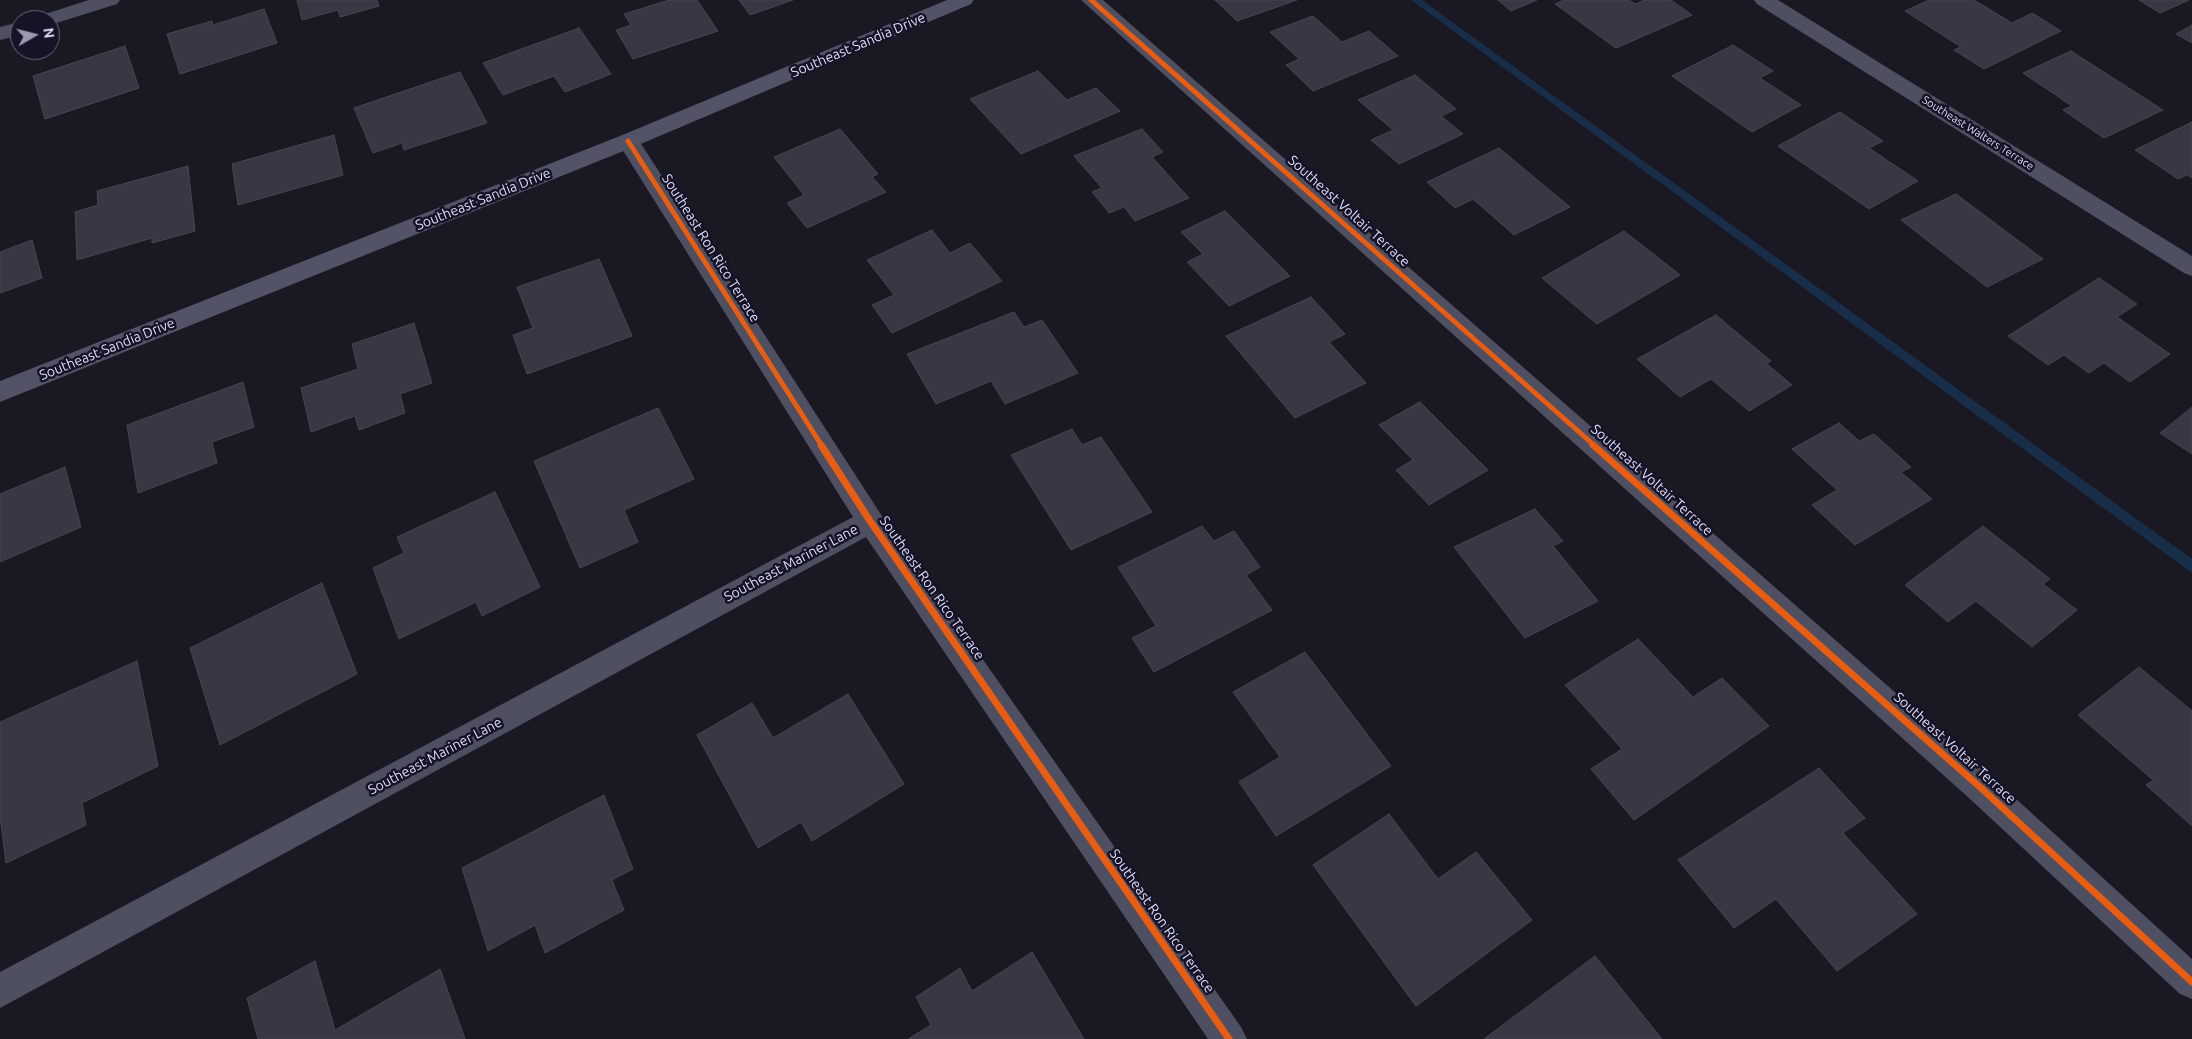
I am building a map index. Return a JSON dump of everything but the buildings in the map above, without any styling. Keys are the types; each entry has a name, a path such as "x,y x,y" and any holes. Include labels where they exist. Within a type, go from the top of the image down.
{"street":[{"path":"60,16 110,0"},
{"name":"Southeast Sandia Drive","path":"0,392 628,141 964,0"},
{"name":"Southeast Voltair Terrace","path":"1092,0 1981,788 2192,982"},
{"name":"Southeast Walters Terrace","path":"1764,0 2192,267"},
{"name":"Southeast Ron Rico Terrace","path":"628,141 870,521 1229,1039"},
{"name":"Southeast Mariner Lane","path":"0,991 870,521"}],"waterway":[{"path":"1416,0 2192,567"}],"cycle path":[{"path":"1091,0 1981,788 2192,982"},
{"path":"628,141 870,521 1229,1039"}]}
